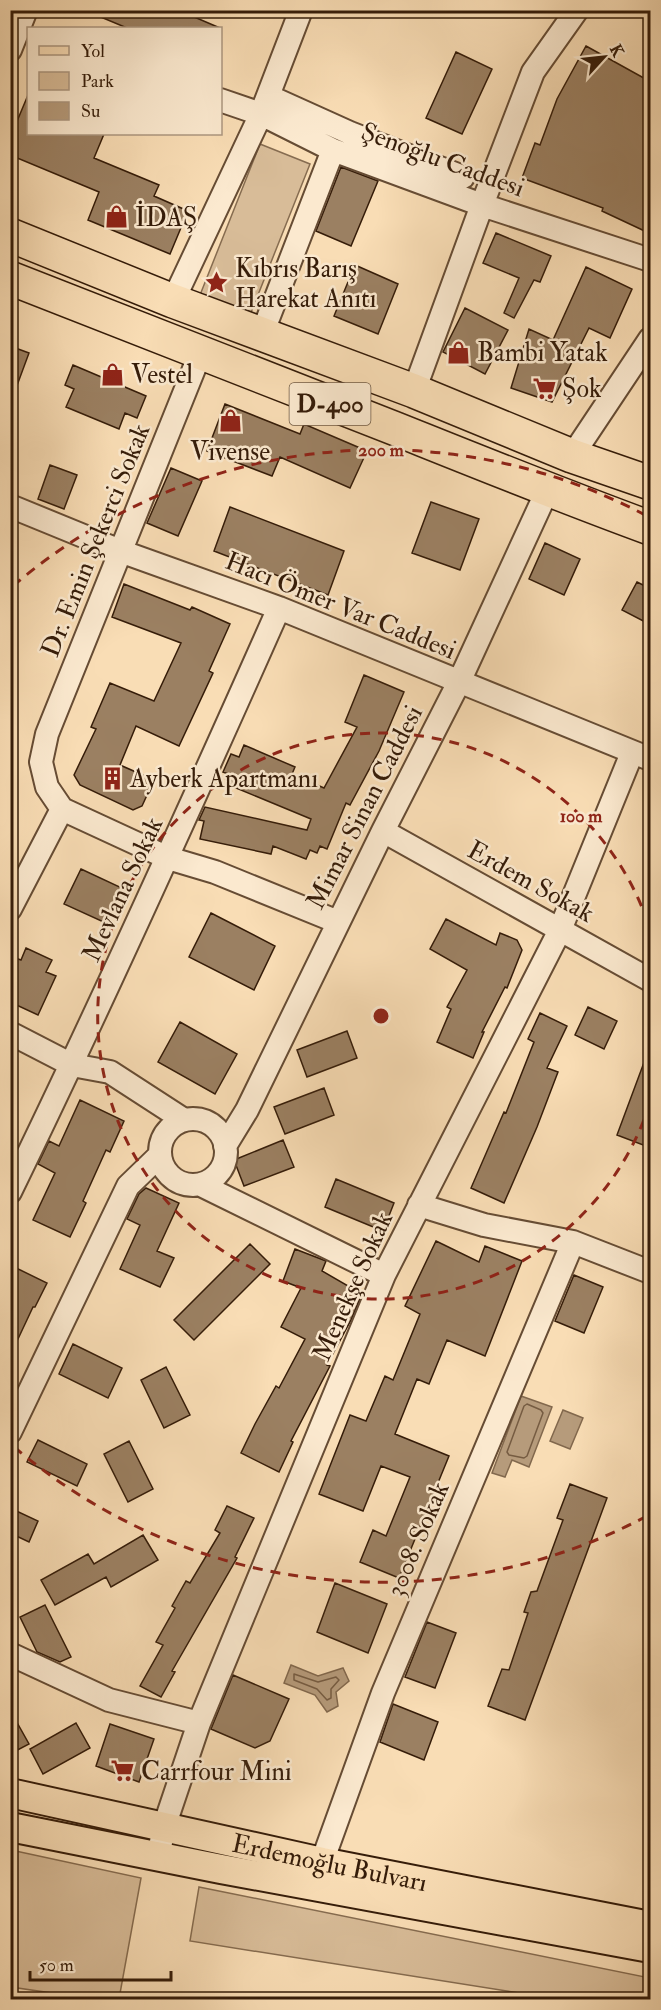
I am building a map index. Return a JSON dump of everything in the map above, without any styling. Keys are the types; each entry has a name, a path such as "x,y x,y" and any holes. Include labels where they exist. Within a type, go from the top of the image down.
{"highway":[{"name":"D-400","path":"10,235 173,301 414,391 572,456 651,483"},
{"name":"D-400","path":"10,278 547,491 651,528"}],"main road":[{"name":"Erdemoğlu Bulvarı","path":"10,1793 322,1862 651,1926"},
{"name":"Erdemoğlu Bulvarı","path":"10,1827 158,1857 651,1948"}],"street":[{"path":"173,301 265,105 301,10"},
{"path":"414,391 533,72 577,10"},
{"path":"10,50 21,23"},
{"name":"Şenoğlu Caddesi","path":"222,99 265,105 333,150 482,205 651,260"},
{"path":"265,105 463,177"},
{"path":"262,334 333,150"},
{"path":"572,456 651,339"},
{"name":"Dr. Emin Şekerci Sokak","path":"62,809 47,787 41,762 47,734 200,354"},
{"name":"Mimar Sinan Caddesi","path":"225,1146 247,1110 383,831 459,682 547,491"},
{"name":"Hacı Ömer Var Caddesi","path":"10,506 120,551 279,608 641,756"},
{"name":"Mevlana Sokak","path":"10,1192 168,858 279,608"},
{"name":"Menekşe Sokak","path":"158,1857 164,1827 199,1723 384,1275 560,930 641,756"},
{"path":"10,909 62,809 168,858 215,872 338,922"},
{"name":"Erdem Sokak","path":"383,831 651,980"},
{"path":"10,1033 72,1065 110,1072 184,1120"},
{"path":"195,1119 215,1127 225,1146 226,1156 223,1166 211,1181 201,1185 190,1186 179,1183 163,1167 159,1156 163,1137 176,1124 184,1120 195,1119"},
{"path":"10,1432 128,1186 159,1156"},
{"path":"201,1185 384,1275"},
{"path":"419,1205 484,1224 573,1242 651,1272"},
{"name":"3008. Sokak","path":"322,1862 383,1693 573,1242"},
{"path":"10,1654 109,1700 199,1723"}],"green space":[{"path":"260,144 310,164 250,315 200,295"},
{"path":"11,1850 141,1878 119,1999 93,1999 11,1987"},
{"path":"199,1887 650,1978 650,1999 557,1999 190,1941"}],"water":[{"path":"521,1396 552,1407 529,1467 512,1460 505,1477 492,1473"},
{"path":"563,1410 583,1418 570,1449 550,1441"},
{"path":"291,1665 318,1676 343,1668 349,1681 336,1692 338,1706 327,1712 315,1695 284,1683"}],"building":[{"path":"84,10 178,10 218,27 125,27"},
{"path":"586,46 651,82 651,234 602,211 603,208 522,178 535,143 540,145 557,99"},
{"path":"456,52 492,69 462,134 426,118"},
{"path":"27,97 27,135 104,135 94,158 159,185 154,196 188,211 170,254 88,220 99,192 10,155 10,138"},
{"path":"341,167 378,181 351,246 316,231"},
{"path":"496,233 551,256 540,282 534,280 514,318 504,313 519,278 483,263"},
{"path":"355,265 398,284 378,334 334,316"},
{"path":"586,267 632,289 610,338 589,328 552,402 511,388 529,329 553,340"},
{"path":"465,308 508,330 485,374 443,352"},
{"path":"10,346 29,353 12,399 10,399"},
{"path":"73,365 146,396 137,418 125,413 119,429 66,407 74,389 65,385"},
{"path":"225,404 300,434 304,424 367,451 350,488 280,457 272,476 207,451"},
{"path":"50,465 77,475 64,509 38,499"},
{"path":"171,468 202,481 178,536 147,523"},
{"path":"431,502 479,519 460,570 412,553"},
{"path":"230,507 344,551 328,595 214,551"},
{"path":"545,543 580,559 564,595 529,579"},
{"path":"637,582 651,589 651,625 622,610"},
{"path":"124,584 190,610 192,607 230,624 209,671 213,673 179,746 136,726 120,765 154,780 142,806 133,810 80,785 74,775 96,729 91,727 110,683 154,701 181,643 112,617"},
{"path":"364,675 404,692 379,751 350,805 346,803 327,849 320,846 317,853 310,850 306,859 273,846 271,854 200,839 204,821 199,820 205,807 307,830 311,819 229,785 233,776 223,772 231,754 239,757 244,745 295,767 292,774 324,788 357,727 345,722"},
{"path":"81,869 124,889 108,924 64,904"},
{"path":"211,913 275,946 254,990 189,957"},
{"path":"446,919 496,945 500,933 517,940 522,950 507,988 505,987 482,1032 484,1032 473,1058 437,1042 451,1009 447,1007 467,970 430,949"},
{"path":"26,948 52,960 46,972 56,976 38,1015 10,1002 10,956 21,960"},
{"path":"588,1007 617,1021 604,1049 575,1035"},
{"path":"540,1013 567,1026 547,1068 558,1072 504,1203 471,1188 504,1112 506,1113 534,1042 528,1039"},
{"path":"180,1022 237,1054 215,1094 158,1062"},
{"path":"347,1031 357,1058 307,1077 297,1050"},
{"path":"649,1049 651,1049 651,1148 617,1135"},
{"path":"324,1088 334,1115 285,1134 274,1107"},
{"path":"80,1100 124,1121 110,1152 106,1150 70,1237 33,1220 55,1173 38,1164 49,1141 59,1146"},
{"path":"283,1140 294,1167 244,1186 234,1160"},
{"path":"336,1179 394,1203 383,1231 325,1207"},
{"path":"146,1188 179,1203 157,1251 174,1258 160,1287 120,1269 140,1225 127,1219 139,1194"},
{"path":"436,1241 479,1262 485,1246 522,1261 485,1356 447,1340 429,1384 417,1379 395,1434 449,1456 399,1578 360,1562 373,1530 386,1536 410,1477 381,1466 363,1511 319,1494 350,1415 366,1421 385,1376 393,1380 420,1314 405,1306"},
{"path":"250,1244 270,1264 194,1340 174,1320"},
{"path":"295,1249 326,1261 322,1271 362,1294 327,1365 330,1366 291,1441 293,1442 279,1472 241,1453 276,1386 279,1388 305,1339 281,1327 301,1288 283,1281"},
{"path":"10,1265 47,1283 10,1356"},
{"path":"574,1275 603,1287 584,1333 555,1321"},
{"path":"73,1344 122,1368 108,1398 59,1374"},
{"path":"166,1367 190,1415 164,1428 141,1380"},
{"path":"38,1440 87,1464 77,1486 27,1462"},
{"path":"129,1441 153,1489 128,1502 104,1454"},
{"path":"570,1484 607,1498 525,1720 488,1706 502,1669 509,1670 528,1613 524,1612 531,1592 537,1591 563,1520 557,1518"},
{"path":"227,1506 254,1518 235,1557 237,1558 172,1671 175,1672 161,1697 140,1686 163,1645 156,1642 175,1608 172,1606 186,1581 190,1583 220,1533 215,1530"},
{"path":"10,1508 38,1521 29,1542 10,1533"},
{"path":"143,1535 158,1560 111,1587 106,1577 55,1605 41,1580 88,1554 94,1564"},
{"path":"335,1583 387,1604 368,1653 317,1632"},
{"path":"45,1605 71,1657 60,1662 37,1652 20,1617"},
{"path":"427,1622 456,1633 435,1688 405,1677"},
{"path":"233,1675 289,1699 270,1741 255,1748 211,1729"},
{"path":"393,1704 438,1722 424,1760 380,1742"},
{"path":"10,1710 29,1744 10,1754"},
{"path":"76,1723 90,1748 43,1774 30,1749"},
{"path":"110,1724 154,1739 139,1782 96,1766"}],"place":[{"name":"İDAŞ","path":"117,217"},
{"name":"Kıbrıs Barış Harekat Anıtı","path":"217,283"},
{"name":"Bambi Yatak","path":"459,352"},
{"name":"Vestel","path":"113,374"},
{"name":"Şok","path":"544,388"},
{"name":"Vivense","path":"230,420"},
{"name":"Ayberk Apartmanı","path":"112,778"},
{"name":"Carrfour Mini","path":"123,1771"}]}
